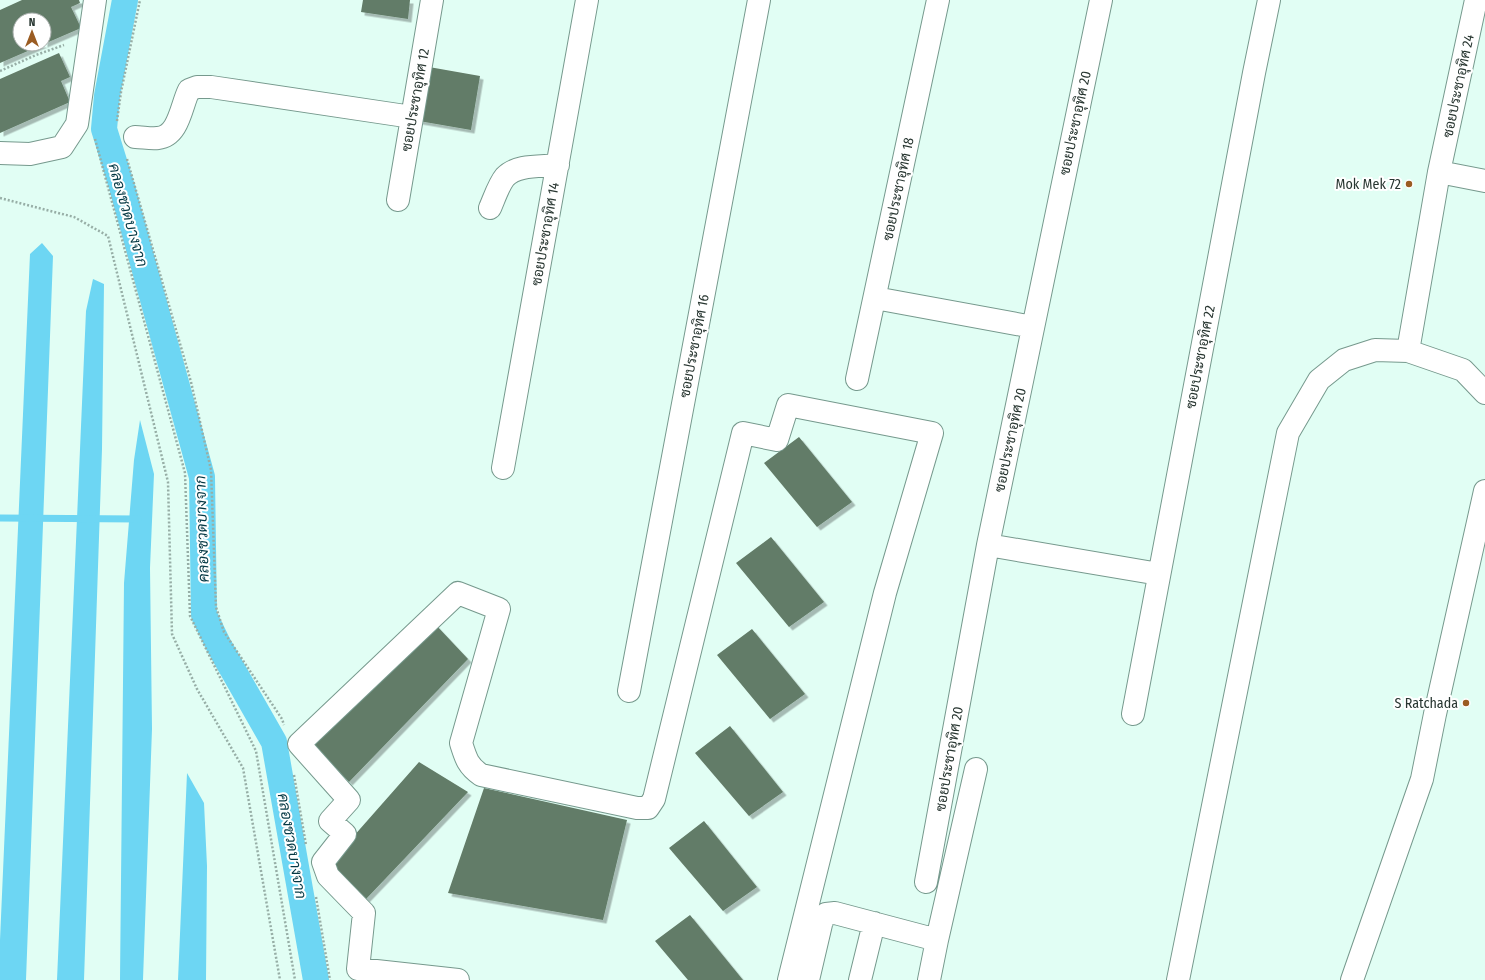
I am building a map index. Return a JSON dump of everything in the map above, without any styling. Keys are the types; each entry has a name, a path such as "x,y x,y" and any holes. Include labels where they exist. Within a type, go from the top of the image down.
{"street":[{"path":"0,153 30,154 62,147 77,124 95,0"},
{"name":"ซอยประชาอุทิศ 12","path":"398,200 432,0"},
{"name":"ซอยประชาอุทิศ 14","path":"503,468 587,0"},
{"name":"ซอยประชาอุทิศ 16","path":"629,691 758,0"},
{"name":"ซอยประชาอุทิศ 18","path":"857,379 938,0"},
{"name":"ซอยประชาอุทิศ 20","path":"926,882 988,544 1101,0"},
{"name":"ซอยประชาอุทิศ 22","path":"1132,714 1269,0"},
{"name":"ซอยประชาอุทิศ 24","path":"1408,351 1439,172 1476,0"},
{"path":"127,132 159,138 168,135 176,126 188,90 197,87 211,87 412,117"},
{"path":"490,208 504,178 514,170 558,166"},
{"path":"1439,172 1485,181"},
{"path":"875,298 1033,327"},
{"path":"1178,980 1288,433 1319,380 1344,360 1375,350 1408,351 1463,370 1485,393"},
{"path":"458,980 358,969 364,913 328,876 323,862 345,834 330,821 350,800 299,744 458,593 499,609 461,743 466,761 473,769 482,776 637,808 648,808 654,799 743,433 777,440 788,405 932,433 885,593 789,980"},
{"path":"1352,980 1422,779 1485,491"},
{"path":"988,544 1159,574"},
{"path":"929,980 976,769"},
{"path":"808,980 822,920 826,914 835,912 937,940"},
{"path":"860,980 874,923"}],"path":[{"path":"127,132 117,120 120,92 140,0"},
{"path":"0,71 36,55 90,37"},
{"path":"94,132 184,473 190,616 256,752 294,980"},
{"path":"126,157 191,382 211,470 216,607 224,632 282,719 285,730"},
{"path":"0,198 74,217 108,236 168,482 172,634 197,689 243,768 280,980"},
{"path":"294,773 307,850"},
{"path":"315,896 330,980"}],"water":[{"path":"42,243 53,256 26,980 0,980 0,940 30,254"},
{"path":"93,279 104,284 102,449 84,980 57,980 86,311"},
{"path":"140,420 154,474 150,568 152,729 143,980 120,980 124,583 134,460"},
{"path":"187,773 204,803 207,866 206,980 178,980"}],"building":[{"path":"22,0 79,0 80,3 71,7 81,28 52,41 52,12 12,12 12,52 25,52 0,63 0,10"},
{"path":"363,0 410,0 408,19 361,12"},
{"path":"59,53 70,77 61,81 70,102 0,133 0,79"},
{"path":"429,67 480,76 471,130 419,121"},
{"path":"799,437 852,502 817,527 764,463"},
{"path":"771,537 824,602 789,627 736,563"},
{"path":"435,624 468,659 349,782 314,745"},
{"path":"752,629 805,694 770,719 717,655"},
{"path":"730,726 783,792 749,816 695,753"},
{"path":"419,762 468,792 366,899 330,863"},
{"path":"484,788 627,820 603,920 448,893"},
{"path":"704,821 757,887 723,911 669,848"},
{"path":"690,915 743,980 688,980 655,941"}],"waterway":[{"name":"คลองชวดบางจาก","path":"125,0 107,96 104,129 122,187 202,477 204,615 218,644 274,742 316,980"},
{"path":"0,518 138,519"}],"place":[{"name":"Mok Mek 72","path":"1409,184"},
{"name":"S Ratchada","path":"1466,703"}]}
